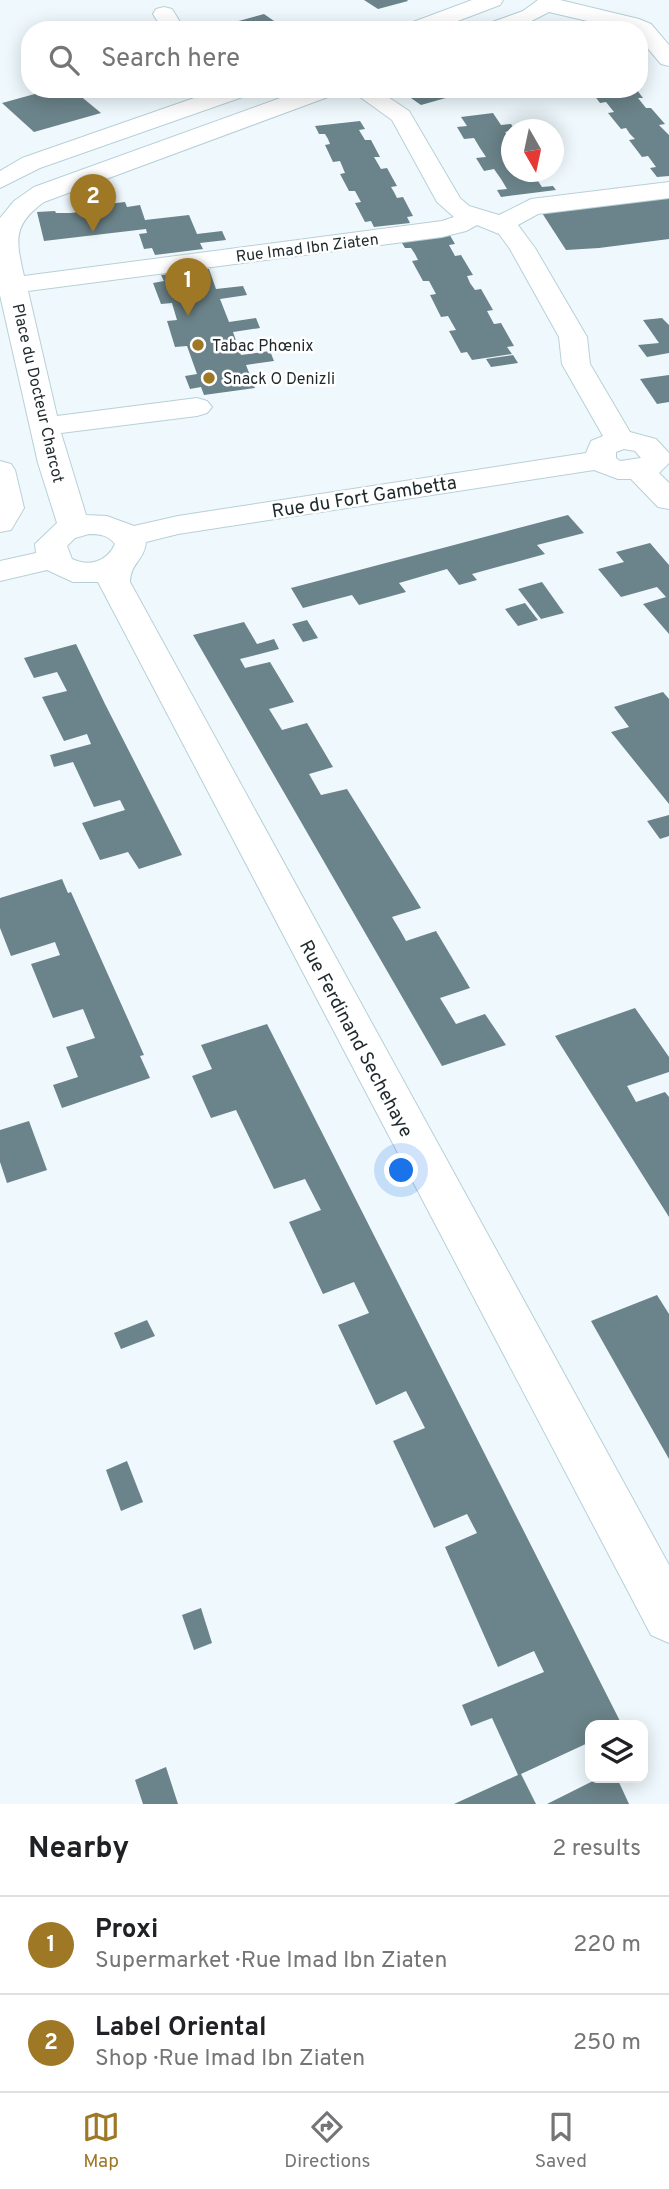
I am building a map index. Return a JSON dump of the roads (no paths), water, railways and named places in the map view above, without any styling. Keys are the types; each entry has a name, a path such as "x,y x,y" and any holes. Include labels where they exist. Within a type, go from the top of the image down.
{"street":[{"path":"437,21 492,0"},
{"path":"507,0 517,7 524,18"},
{"path":"516,21 547,3 619,21"},
{"path":"648,35 669,59"},
{"path":"2,177 32,163 217,98"},
{"name":"Place du Docteur Charcot","path":"74,527 57,480 7,286 3,241 8,224 19,206 43,192 303,98"},
{"path":"374,98 401,116 450,202 472,217 508,229 522,248 572,337 576,364 603,408 611,450 618,470 654,457 669,500"},
{"path":"2,177 43,192"},
{"path":"500,225 531,207 669,190"},
{"name":"Rue Imad Ibn Ziaten","path":"7,286 442,229 457,226 472,217"},
{"path":"44,426 197,407"},
{"name":"Rue du Fort Gambetta","path":"121,552 178,524 611,450"},
{"path":"0,470 8,508 0,523"},
{"path":"99,524 121,530 121,552 104,571 79,572 59,565 53,559 51,544 64,531 99,524"},
{"name":"Rue Ferdinand Sechehaye","path":"121,552 114,582 120,594 669,1617"},
{"path":"0,571 53,559"}],"place":[{"name":"Label Oriental","path":"93,232"},
{"name":"Proxi","path":"188,316"},
{"name":"Tabac Phœnix","path":"198,345"},
{"name":"Snack O Denizli","path":"209,378"}]}
